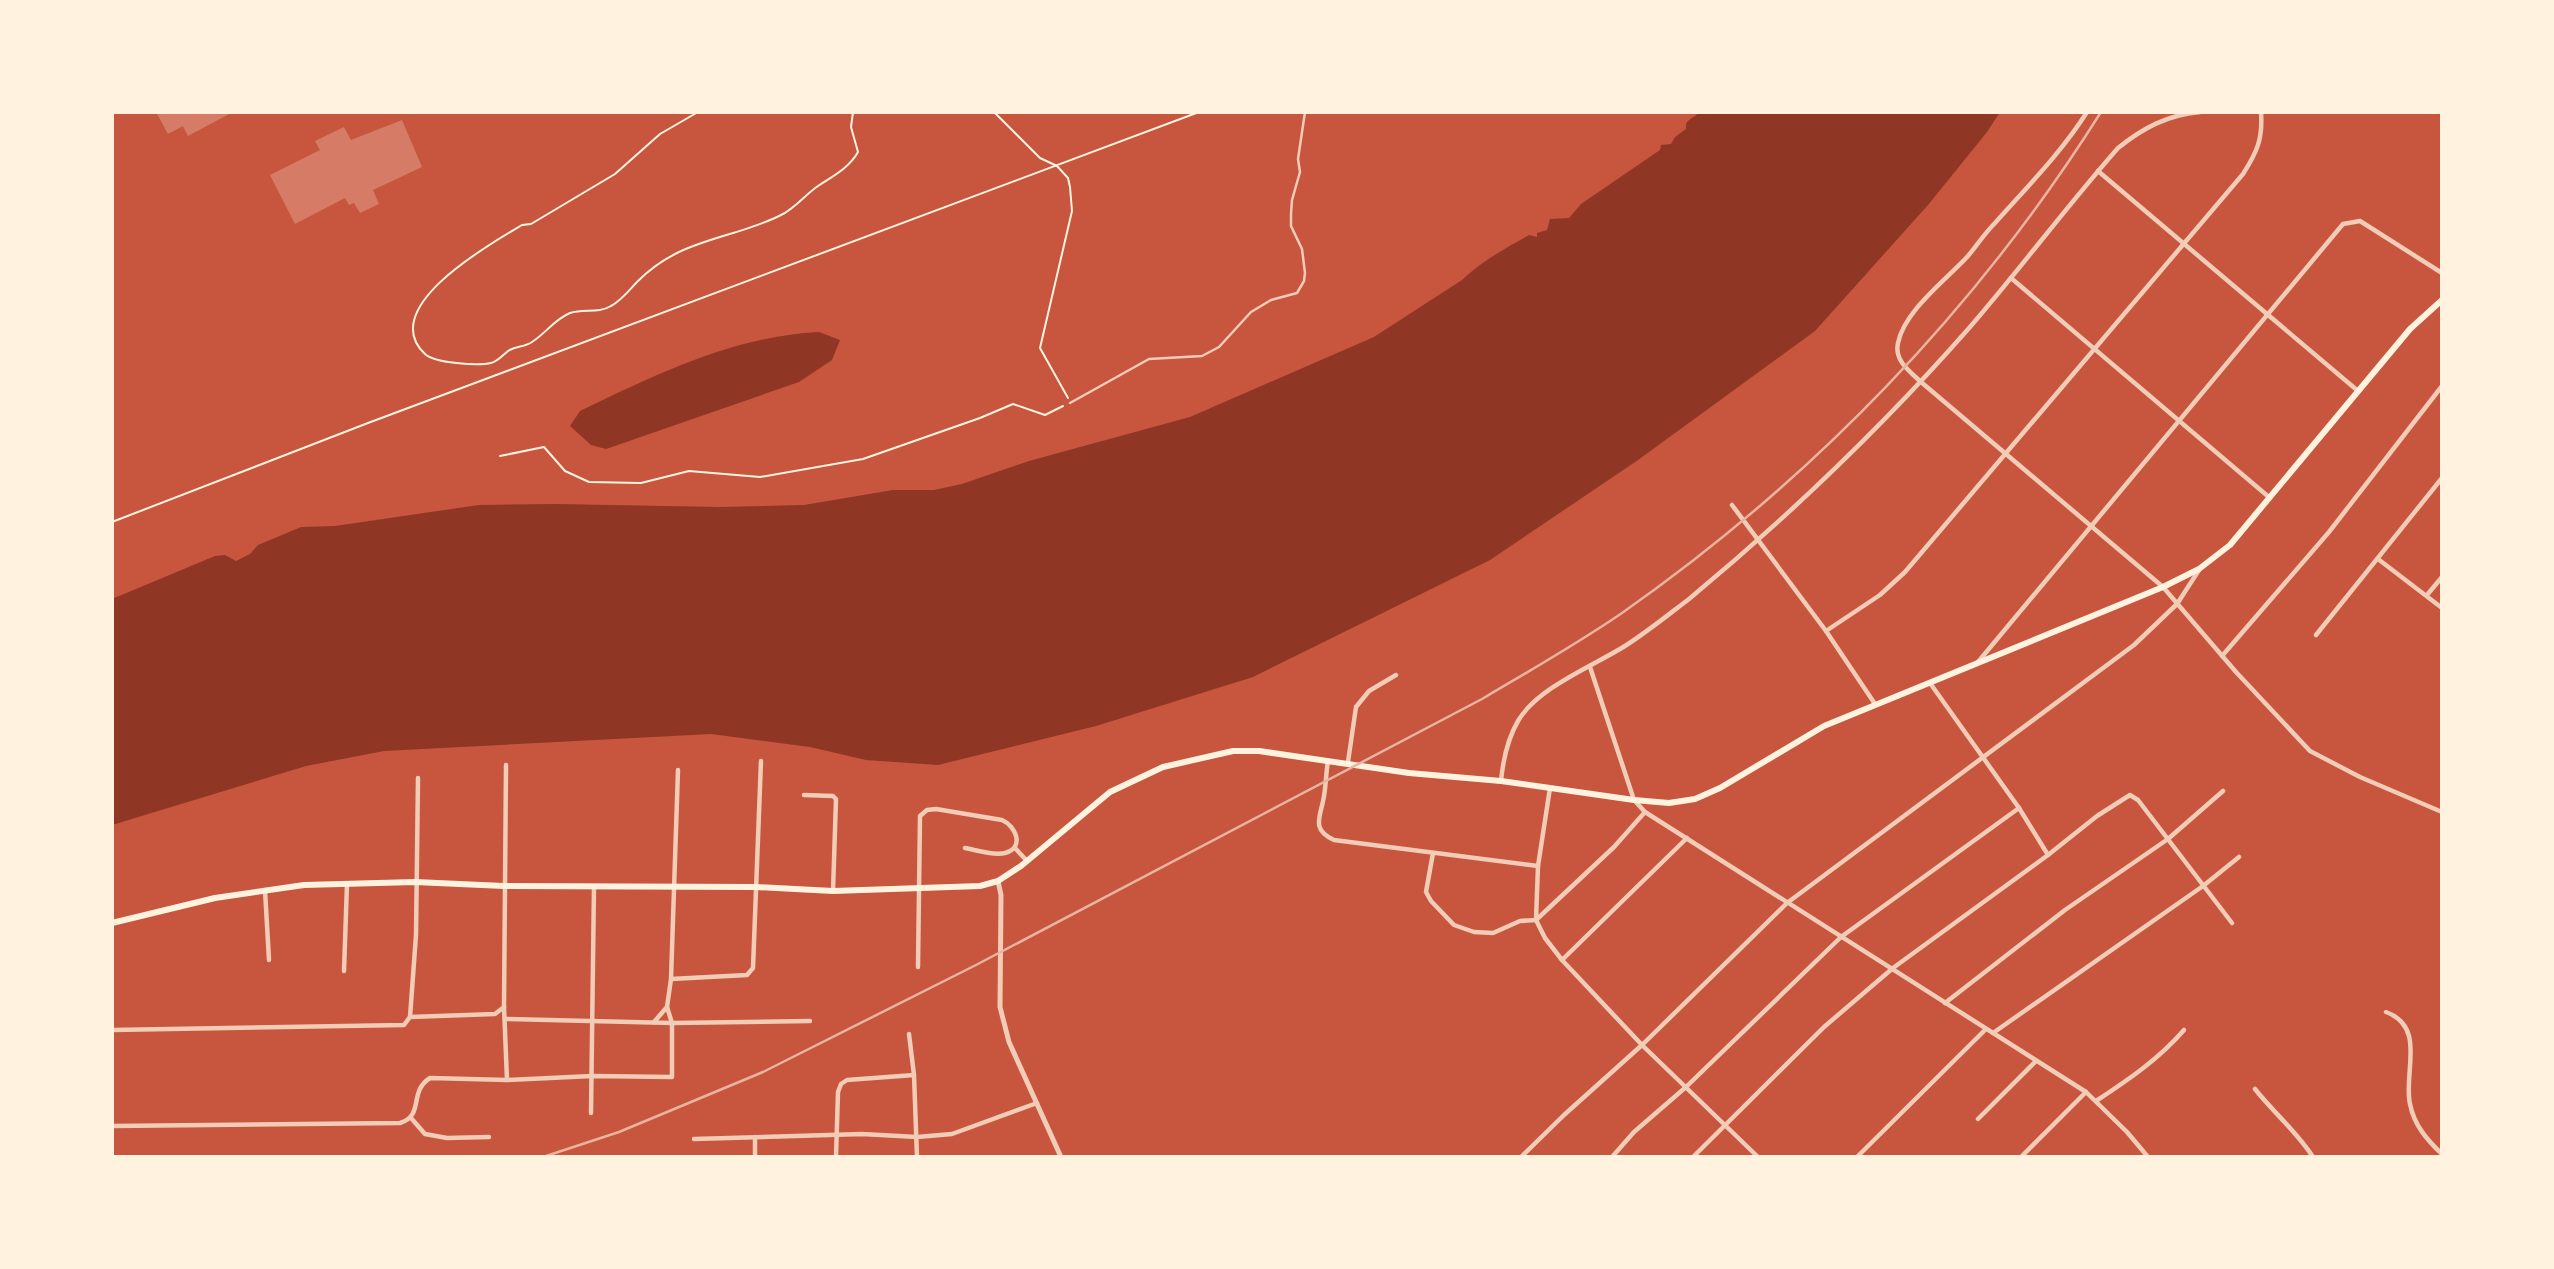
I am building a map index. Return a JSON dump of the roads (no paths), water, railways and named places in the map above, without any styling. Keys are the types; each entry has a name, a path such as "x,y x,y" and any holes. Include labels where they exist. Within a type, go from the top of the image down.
{"main road":[{"path":"112,923 265,889 347,883 756,887 833,891 980,887 998,881 1027,860 1110,792 1163,767 1233,751 1259,751 1328,759 1409,773 1501,781 1634,800 1669,803 1695,799 1720,788 1824,726 2163,587 2199,569 2230,545 2410,329 2442,300"}],"street":[{"path":"2087,112 2030,186 1966,258 1933,289 1903,330 1897,352 1906,368 1921,382 2163,587 2285,727 2310,751 2360,777 2442,812"},
{"path":"1501,781 1508,742 1519,719 1532,703 1662,620 1828,475 1921,382 2118,148 2139,131 2161,121 2200,112"},
{"path":"1826,631 1893,585 2243,174 2256,153 2262,132 2261,112"},
{"path":"2098,171 2358,391"},
{"path":"1978,662 2343,224 2360,221 2442,273"},
{"path":"2011,278 2271,498"},
{"path":"2222,656 2337,522 2442,386"},
{"path":"2316,635 2442,478"},
{"path":"1732,505 1826,631 1875,704"},
{"path":"2378,559 2442,608"},
{"path":"1521,1157 1642,1045 1787,903 2134,645 2177,604 2199,569"},
{"path":"2427,596 2442,577"},
{"path":"1590,667 1634,800 1645,812 2086,1093 2127,1132 2145,1156"},
{"path":"1348,762 1356,707 1370,691 1396,675"},
{"path":"1929,682 2019,808 2048,855"},
{"path":"1328,759 1325,794 1318,817 1319,828 1325,836 1334,841 1538,866"},
{"path":"671,979 747,975 753,968 761,761"},
{"path":"506,765 504,1007 507,1080"},
{"path":"112,1126 400,1123 414,1115 418,1088 430,1079 672,1077 672,1023 667,1007 671,979 678,770"},
{"path":"112,1030 404,1025 410,1017 416,935 418,779"},
{"path":"1550,788 1538,866 1536,920 1545,938 1562,960 1642,1045 1758,1157"},
{"path":"1945,1003 2065,910 2168,839 2223,791"},
{"path":"804,795 833,796 836,799 833,891"},
{"path":"1693,1157 1824,1027 1892,968 2048,855 2097,816 2130,795 2138,800 2232,923"},
{"path":"1612,1157 1634,1132 1686,1087 1841,937 2019,808"},
{"path":"918,967 920,816 927,810 936,809 1002,820 1010,824 1017,840 1015,848 1007,853 965,848"},
{"path":"1433,853 1426,892 1431,901 1454,925 1474,932 1493,933 1520,921 1536,920 1614,847 1645,812"},
{"path":"1562,960 1687,838"},
{"path":"1015,848 1027,860"},
{"path":"1993,1033 2203,886 2239,857"},
{"path":"998,881 1001,895 1000,1007 1009,1042 1061,1157"},
{"path":"344,971 347,883"},
{"path":"591,1114 594,887"},
{"path":"265,889 269,960"},
{"path":"410,1017 495,1014 504,1007"},
{"path":"654,1022 667,1007"},
{"path":"2386,1012 2395,1015 2409,1031 2412,1056 2409,1101 2418,1128 2442,1154"},
{"path":"506,1018 672,1023 810,1021"},
{"path":"1857,1157 1986,1028"},
{"path":"2096,1101 2130,1079 2167,1049 2184,1030"},
{"path":"909,1034 914,1075 917,1157"},
{"path":"1978,1119 2036,1061"},
{"path":"836,1157 838,1092 841,1084 847,1080 914,1075"},
{"path":"2255,1089 2313,1157"},
{"path":"2021,1157 2086,1093"},
{"path":"694,1139 837,1135 917,1137 952,1134 1037,1102"},
{"path":"411,1118 425,1135 447,1138 489,1137"},
{"path":"755,1137 755,1157"}],"lane":[{"path":"1070,403 1149,359 1202,356 1219,347 1251,312 1271,300 1297,293 1305,273 1302,248 1291,226 1291,214 1300,172 1297,159 1305,112"}],"railway":[{"path":"543,1157 619,1132 763,1072 976,965 1482,699 1622,613 1760,506 1825,448 1887,386 2001,255 2053,185 2101,112"}]}
